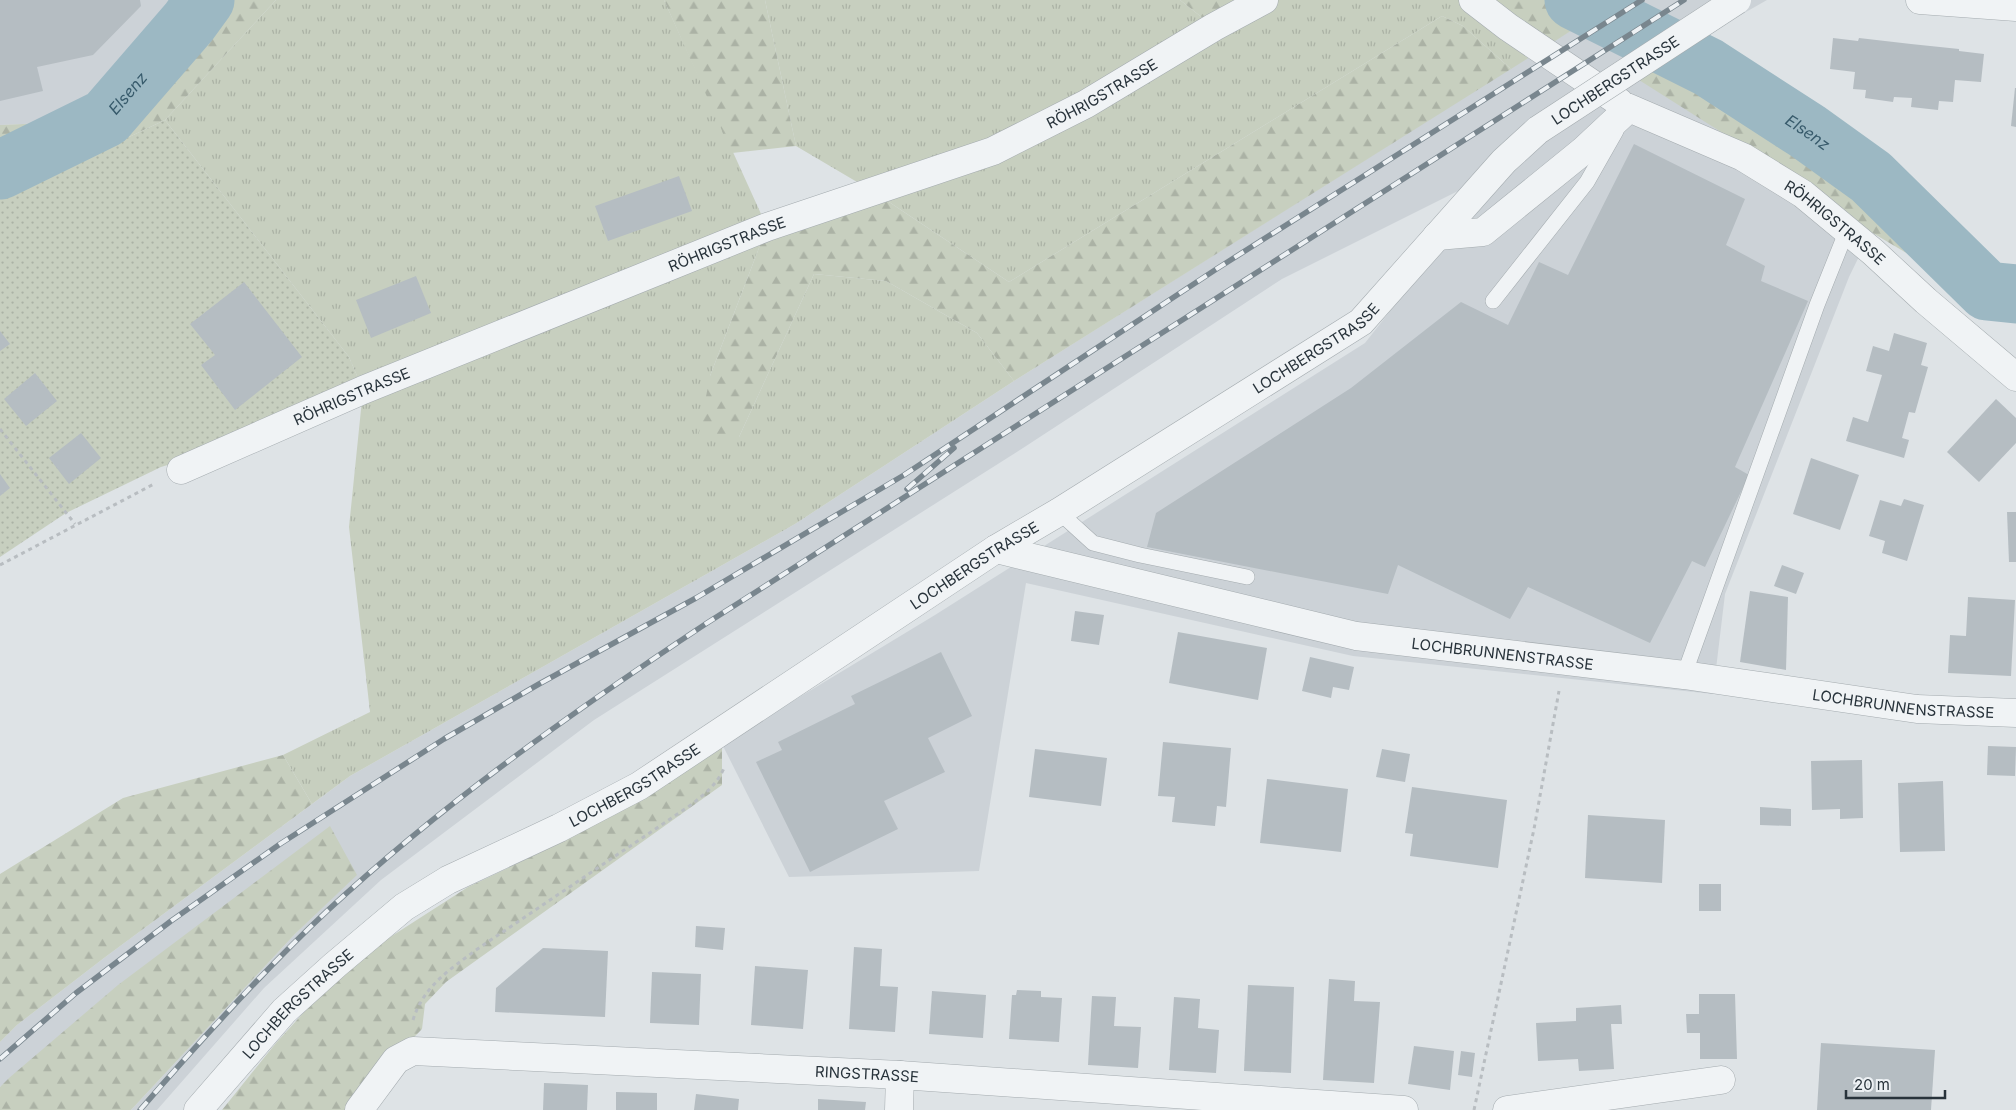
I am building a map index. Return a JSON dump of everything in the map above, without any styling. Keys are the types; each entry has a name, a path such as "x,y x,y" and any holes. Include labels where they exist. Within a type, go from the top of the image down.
{"street":[{"path":"1214,27 1221,0"},
{"name":"RÖHRIGSTRASSE","path":"181,470 364,390 767,227 993,151 1086,104 1214,27 1264,0"},
{"name":"RÖHRIGSTRASSE","path":"1473,0 1508,27 1629,108 1742,157 1802,194 1847,230 1926,301 2016,376"},
{"name":"LOCHBERGSTRASSE","path":"198,1110 284,1011 404,907 448,880 559,828 638,786 996,549 1059,512 1361,322 1504,161 1538,130 1737,0"},
{"path":"1920,0 2016,7"},
{"path":"1437,236 1483,232 1583,151 1629,108"},
{"name":"LOCHBRUNNENSTRASSE","path":"996,549 1356,636 1684,675 1917,709 2016,713"},
{"path":"359,1110 396,1060 413,1051"},
{"name":"RINGSTRASSE","path":"413,1051 900,1075 1404,1110"},
{"path":"900,1075 900,1110"},
{"path":"1507,1110 1721,1080"}],"lane":[{"path":"1493,301 1587,182 1629,108"},
{"path":"1684,675 1817,305 1847,230"},
{"path":"1059,512 1093,543 1140,555 1246,577"}],"path":[{"path":"0,429 75,524"},
{"path":"0,565 181,470"},
{"path":"1474,1110 1534,829 1564,660"},
{"path":"413,1051 412,1022 417,1006 428,989 476,950 688,807 713,788 720,777 733,744 734,722"}],"shaded area":[{"path":"0,0 172,0 69,122 0,125"},
{"path":"1619,0 1767,0 1695,41 1770,163 1871,232 1849,277 1725,594 1713,694 1353,656 1026,583 979,871 789,877 722,744 935,615 1365,343 1409,287 1464,188 1282,279 1023,448 594,720 381,880 264,988 157,1110 131,1110 295,934 356,875 0,1087 0,1042 17,1025 104,958 350,776 795,524 1014,381"}],"green space":[{"path":"172,0 276,0 165,120 53,173 0,189 0,125 69,122"},
{"path":"276,0 664,0 767,227 710,376 739,437 814,274 886,281 977,333 1014,381 795,524 350,776 312,804 283,755 370,712 349,527 363,390 349,357 165,120"},
{"path":"664,0 765,0 796,146 732,153"},
{"path":"765,0 1180,0 1214,27 1264,0 1473,0 1541,50 1511,69 1463,26 1442,16 1009,282 874,192 796,146"},
{"path":"1180,0 1264,0 1214,27"},
{"path":"1473,0 1619,0 1541,50"},
{"path":"1442,16 1463,26 1511,69 1014,381 977,333 886,281 814,274 739,437 698,438 710,376 767,227 874,192 1009,282"},
{"path":"1695,41 1823,126 1887,183 1961,275 2016,282 2016,313 1952,280 1871,232 1770,163 1639,80"},
{"path":"165,120 349,357 363,390 214,451 161,467 66,513 0,557 0,189 53,173"},
{"path":"722,744 722,785 446,982 425,1004 422,1029 345,1110 222,1110 276,1043 316,999 381,943 468,887 564,841"},
{"path":"283,755 312,804 104,958 17,1025 0,1042 0,874 123,798"},
{"path":"330,826 357,875 295,934 131,1110 0,1110 0,1087 9,1078 118,985"}],"building":[{"path":"0,0 140,0 141,6 93,55 37,67 43,91 0,101"},
{"path":"1833,38 1858,41 1859,38 1959,49 1959,51 1984,54 1981,82 1955,80 1953,102 1939,101 1938,110 1911,107 1912,98 1894,97 1893,102 1865,98 1866,90 1853,89 1855,72 1830,69"},
{"path":"2016,88 2016,127 2011,126"},
{"path":"1634,144 1745,199 1726,245 1765,266 1761,281 1808,301 1735,467 1749,475 1705,567 1692,561 1650,643 1528,587 1510,619 1398,565 1388,594 1147,547 1156,513 1351,388 1461,302 1508,325 1539,262 1568,275"},
{"path":"679,176 692,211 608,241 595,206"},
{"path":"416,276 431,313 371,338 356,300"},
{"path":"244,282 302,357 235,410 201,365 215,355 190,324"},
{"path":"0,331 10,344 0,351"},
{"path":"1894,333 1927,343 1921,365 1928,367 1915,413 1909,412 1902,438 1909,440 1904,458 1846,441 1853,417 1868,422 1882,375 1866,371 1873,346 1889,351"},
{"path":"35,373 57,401 26,426 4,399"},
{"path":"1996,399 2016,418 2016,443 1979,482 1947,452"},
{"path":"81,433 101,458 69,484 49,458"},
{"path":"1811,458 1859,475 1840,530 1793,514"},
{"path":"0,474 10,488 0,496"},
{"path":"1904,499 1924,505 1907,561 1882,553 1885,541 1869,536 1880,500 1901,506"},
{"path":"2007,512 2016,512 2016,562 2009,562"},
{"path":"1782,565 1804,573 1796,594 1774,586"},
{"path":"1750,591 1788,597 1786,670 1740,662"},
{"path":"1968,597 2015,600 2011,676 1948,673 1950,635 1966,636"},
{"path":"1075,611 1104,615 1099,645 1071,641"},
{"path":"1178,632 1267,648 1258,700 1169,683"},
{"path":"941,652 972,716 928,738 945,772 884,801 898,829 810,872 756,762 782,750 778,742 855,704 851,696"},
{"path":"1310,657 1354,667 1349,690 1333,687 1331,698 1302,691"},
{"path":"1163,742 1231,748 1226,807 1217,806 1215,826 1172,822 1175,797 1158,796"},
{"path":"1988,746 2016,747 2015,776 1987,775"},
{"path":"1035,749 1107,758 1101,806 1029,797"},
{"path":"1382,749 1410,754 1405,782 1376,777"},
{"path":"1862,760 1863,818 1840,819 1840,809 1812,810 1811,761"},
{"path":"1267,779 1348,789 1341,852 1260,843"},
{"path":"1943,781 1945,851 1900,852 1898,783"},
{"path":"1412,787 1507,800 1498,868 1410,856 1413,834 1405,833"},
{"path":"1760,807 1791,809 1791,826 1760,825"},
{"path":"1588,815 1665,820 1662,883 1585,878"},
{"path":"1699,884 1721,884 1721,911 1699,911"},
{"path":"696,926 725,928 723,950 695,947"},
{"path":"854,947 882,949 880,986 898,987 895,1032 849,1029"},
{"path":"543,948 608,951 605,1017 495,1012 496,988"},
{"path":"755,966 808,970 803,1029 751,1025"},
{"path":"652,972 701,974 699,1025 650,1023"},
{"path":"1329,979 1355,981 1354,1001 1380,1002 1374,1083 1323,1080"},
{"path":"1248,985 1294,987 1291,1073 1244,1071"},
{"path":"1017,990 1041,991 1041,997 1062,998 1059,1042 1009,1039 1012,995 1016,995"},
{"path":"932,991 986,995 983,1038 929,1034"},
{"path":"1699,994 1735,994 1737,1059 1700,1059 1700,1033 1687,1033 1686,1014 1699,1014"},
{"path":"1092,996 1116,997 1114,1026 1141,1027 1138,1068 1088,1065"},
{"path":"1174,997 1200,999 1198,1028 1219,1030 1216,1073 1169,1070"},
{"path":"1621,1005 1622,1024 1611,1024 1614,1069 1579,1071 1578,1059 1538,1061 1536,1023 1576,1021 1576,1008"},
{"path":"1821,1043 1935,1050 1931,1110 1817,1110"},
{"path":"1414,1046 1454,1051 1450,1090 1408,1084"},
{"path":"1461,1051 1475,1053 1472,1077 1458,1075"},
{"path":"544,1083 588,1085 587,1110 543,1110"},
{"path":"616,1092 657,1093 657,1110 616,1110"},
{"path":"696,1094 739,1099 738,1110 694,1110"},
{"path":"818,1099 866,1102 865,1110 818,1110"}],"waterway":[{"name":"Elsenz","path":"0,170 106,118 189,22 205,0"},
{"name":"Elsenz","path":"1574,0 1708,67 1807,131 1871,177 1987,291 2016,294"}],"railway":[{"path":"0,1059 76,993 171,921 280,844 444,739 539,684 696,598 904,475 1218,268 1642,0"},
{"path":"140,1110 230,1009 326,912 416,833 559,724 707,623 1684,0"},
{"path":"907,489 954,448"}]}
